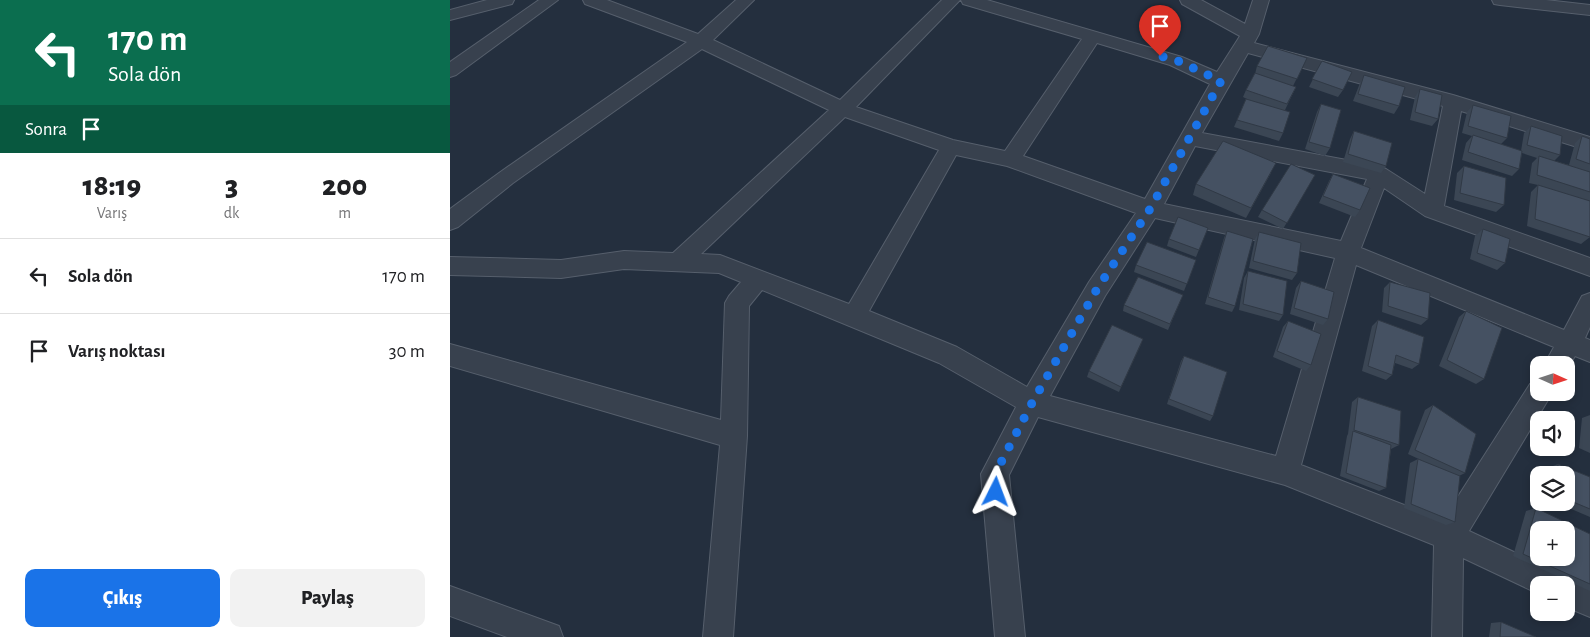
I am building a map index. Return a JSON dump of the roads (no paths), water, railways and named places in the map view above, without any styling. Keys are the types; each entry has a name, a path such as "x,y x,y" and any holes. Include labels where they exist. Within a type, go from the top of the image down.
{"street":[{"path":"450,15 506,0"},
{"path":"450,71 550,0"},
{"path":"591,0 701,41 842,109 951,146 1010,159 1150,209 1348,252 1580,347"},
{"path":"450,221 506,178 701,41 746,0"},
{"path":"678,263 842,109 952,0"},
{"path":"968,0 1176,60 1221,81"},
{"path":"1188,0 1246,40 1590,144"},
{"path":"1010,637 995,474 1032,403 1097,289 1150,209 1246,40 1261,0"},
{"path":"1500,0 1533,2 1590,10"},
{"path":"1010,159 1092,37"},
{"path":"1433,210 1453,102"},
{"path":"1191,138 1379,174 1433,210 1590,267"},
{"path":"854,316 951,146"},
{"path":"1285,472 1348,252 1379,174"},
{"path":"450,266 561,269 624,260 720,264 948,355 1032,403 1285,472 1449,537 1534,576"},
{"path":"718,637 734,436 737,303 758,280"},
{"path":"1568,356 1580,347 1590,303"},
{"path":"450,356 734,436"},
{"path":"1447,637 1449,537 1533,401"},
{"path":"1575,595 1590,602"},
{"path":"450,601 548,637"}]}
